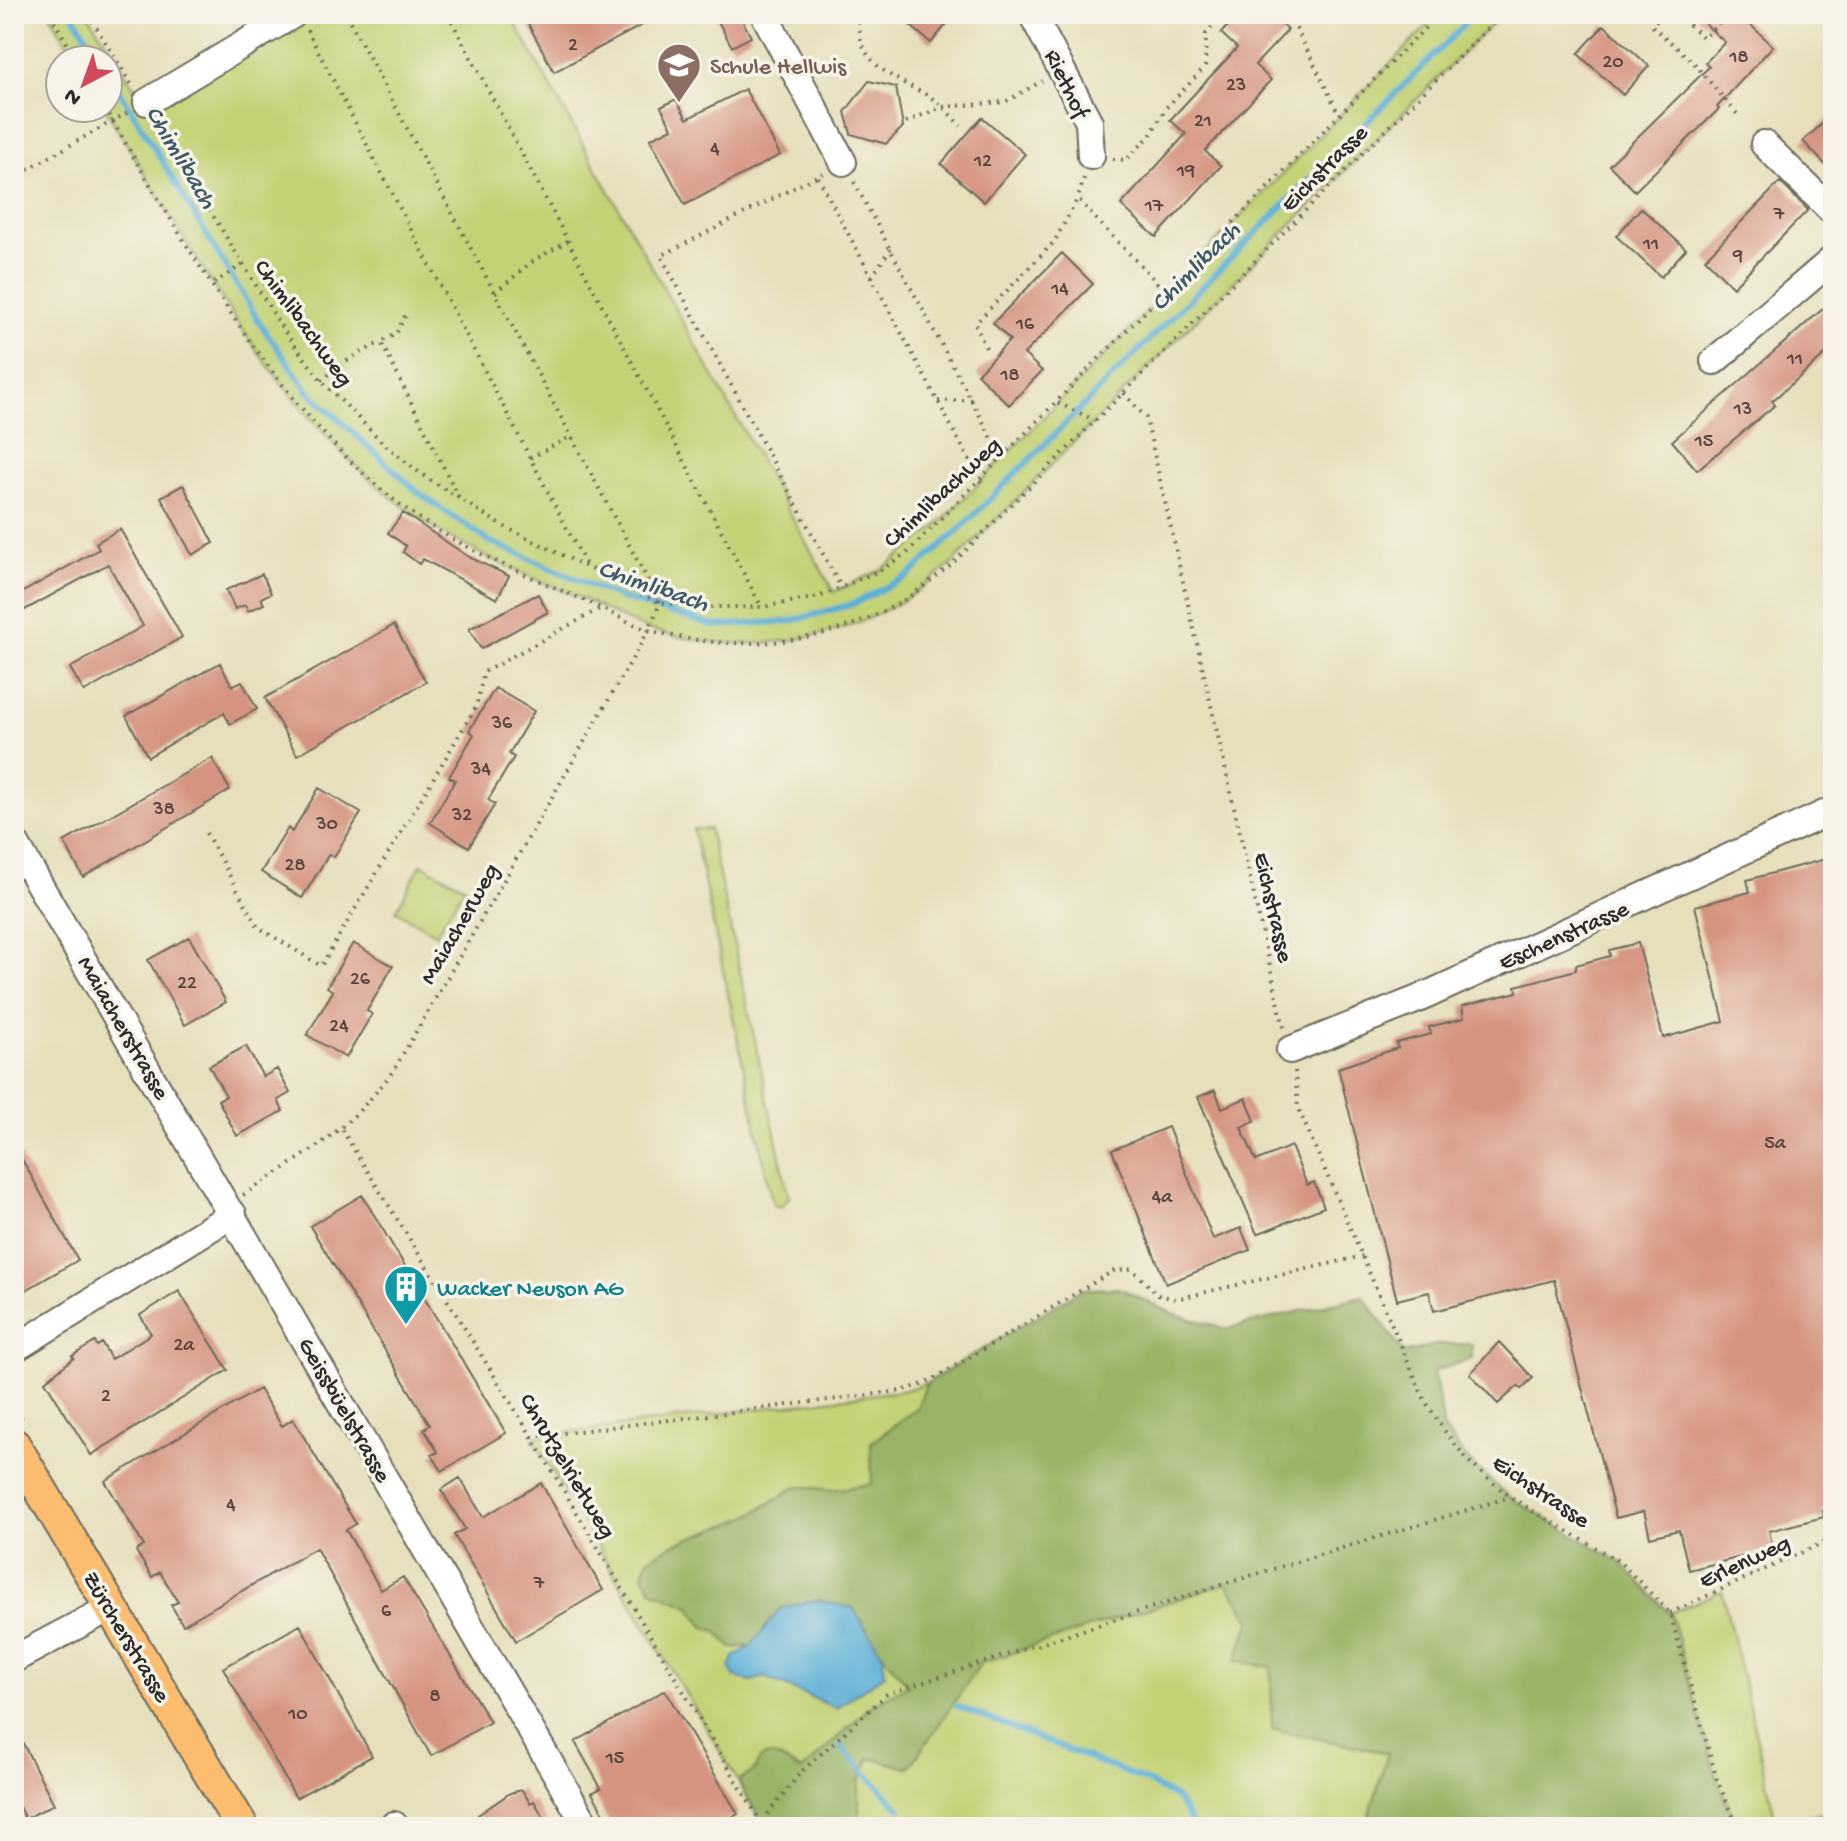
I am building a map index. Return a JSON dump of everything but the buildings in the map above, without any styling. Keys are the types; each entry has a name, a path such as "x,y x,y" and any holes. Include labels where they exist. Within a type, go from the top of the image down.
{"main road":[{"name":"Zürcherstrasse","path":"14,1445 242,1827"}],"street":[{"path":"764,14 843,162"},
{"name":"Riethof","path":"1032,14 1089,122 1091,156"},
{"path":"145,103 299,21"},
{"path":"1764,144 1833,212"},
{"path":"1714,361 1833,259"},
{"name":"Eschenstrasse","path":"1290,1050 1418,999 1833,810"},
{"name":"Maiacherstrasse","path":"14,841 233,1214"},
{"path":"14,1349 233,1214"},
{"name":"Geissbüelstrasse","path":"233,1214 587,1827"},
{"path":"14,1659 112,1607"}],"path":[{"path":"50,14 68,44"},
{"name":"Chimlibachweg","path":"88,14 242,265 321,380 384,444 461,501 658,605 762,607 842,589 881,570 908,552 981,482 1439,14"},
{"path":"346,14 658,605"},
{"path":"448,14 762,607"},
{"path":"764,14 858,16 867,52 881,70 942,107 961,126"},
{"path":"986,348 975,324 1054,242 1078,198 1091,156 1126,160 1150,136 1166,108 1205,67 1206,34 1224,14"},
{"path":"1289,14 1339,114"},
{"name":"Eichstrasse","path":"1502,14 1124,393 1146,418 1290,1050 1298,1108 1425,1401 1457,1447 1510,1497 1620,1562 1670,1613 1717,1780 1738,1827"},
{"path":"1662,14 1652,26 1693,62 1737,114"},
{"path":"1677,14 1704,38 1728,14"},
{"path":"299,21 587,567"},
{"path":"906,122 942,107 1005,102 1061,69"},
{"path":"14,177 109,124"},
{"path":"114,124 214,283 298,402 353,461 407,510 481,556 649,627 739,644 790,641 846,629 898,604 951,565 1124,393"},
{"path":"842,589 661,256 843,162 1003,459"},
{"path":"817,176 981,482"},
{"path":"1078,198 1104,230 1131,252 1165,292"},
{"path":"495,293 530,263 569,240"},
{"path":"872,277 890,249"},
{"path":"214,283 242,265"},
{"path":"321,380 351,358 396,334 405,316"},
{"path":"381,342 461,501"},
{"path":"938,401 972,400"},
{"path":"1058,403 1096,421"},
{"path":"530,458 571,436"},
{"name":"Maiacherweg","path":"233,1214 240,1197 342,1130 370,1103 395,1068 649,627 658,605"},
{"path":"206,833 258,927 321,966 476,707 484,672 601,608"},
{"name":"Chrutzelrietweg","path":"342,1130 532,1437 759,1825"},
{"path":"532,1437 901,1391 927,1383 1113,1271 1132,1269 1158,1295 1176,1299 1363,1256"},
{"path":"759,1825 801,1772 887,1694 1227,1583 1510,1497"},
{"name":"Erlenweg","path":"1670,1613 1833,1538"}],"green space":[{"path":"50,14 88,14 107,44 68,44"},
{"path":"294,14 510,14 834,592 881,570 934,529 1439,14 1502,14 951,565 918,591 869,618 839,629 777,642 713,642 651,630 494,560 408,510 361,471 318,427 279,380 176,226 115,124 124,124 124,71 144,103"},
{"path":"693,829 709,829 789,1198 781,1207 773,1205"},
{"path":"421,864 465,887 436,934 396,911"},
{"path":"1119,1288 1172,1313 1226,1329 1363,1296 1404,1353 1439,1344 1472,1344 1472,1359 1434,1371 1444,1430 1471,1463 1510,1497 1620,1562 1670,1613 1717,1780 1738,1827 1366,1827 1388,1753 1272,1729 1271,1667 1236,1661 1251,1620 1227,1583 981,1663 909,1768 869,1758 859,1782 859,1818 835,1827 758,1827 761,1822 738,1781 755,1770 759,1762 769,1755 802,1771 871,1706 908,1685 866,1633 853,1608 781,1608 751,1646 732,1648 716,1631 704,1627 690,1606 653,1591 643,1575 648,1559 674,1544 748,1517 797,1486 832,1490 872,1484 871,1443 917,1408 927,1383 1082,1289"},
{"path":"927,1383 917,1408 871,1443 872,1484 832,1490 796,1486 748,1517 674,1544 751,1646 734,1657 751,1681 764,1677 837,1708 883,1655 866,1633 981,1663 1227,1583 1251,1620 1271,1667 1272,1729 1388,1753 1366,1827 835,1827 859,1818 859,1782 870,1758 909,1768 980,1663 871,1706 801,1772 755,1770 738,1781 532,1437 901,1391"},
{"path":"1722,1591 1777,1825 1833,1810 1833,1827 1738,1827 1717,1780 1670,1613"}],"water":[{"path":"818,1600 853,1608 883,1655 885,1674 836,1708 764,1677 751,1681 734,1677 730,1669 734,1657 751,1646 781,1608"}],"waterway":[{"name":"Chimlibach","path":"73,14 91,44"},
{"name":"Chimlibach","path":"124,98 261,325 309,392 420,494 489,541 620,598 716,626 791,621 853,604 908,576 958,531 1475,14"},
{"path":"957,1706 1144,1780 1176,1798 1194,1827"},
{"path":"841,1747 900,1809"},
{"path":"917,1818 935,1827"}],"place":[{"name":"Schule Hellwis","path":"679,104"},
{"name":"Wacker Neuson AG","path":"406,1326"}]}
